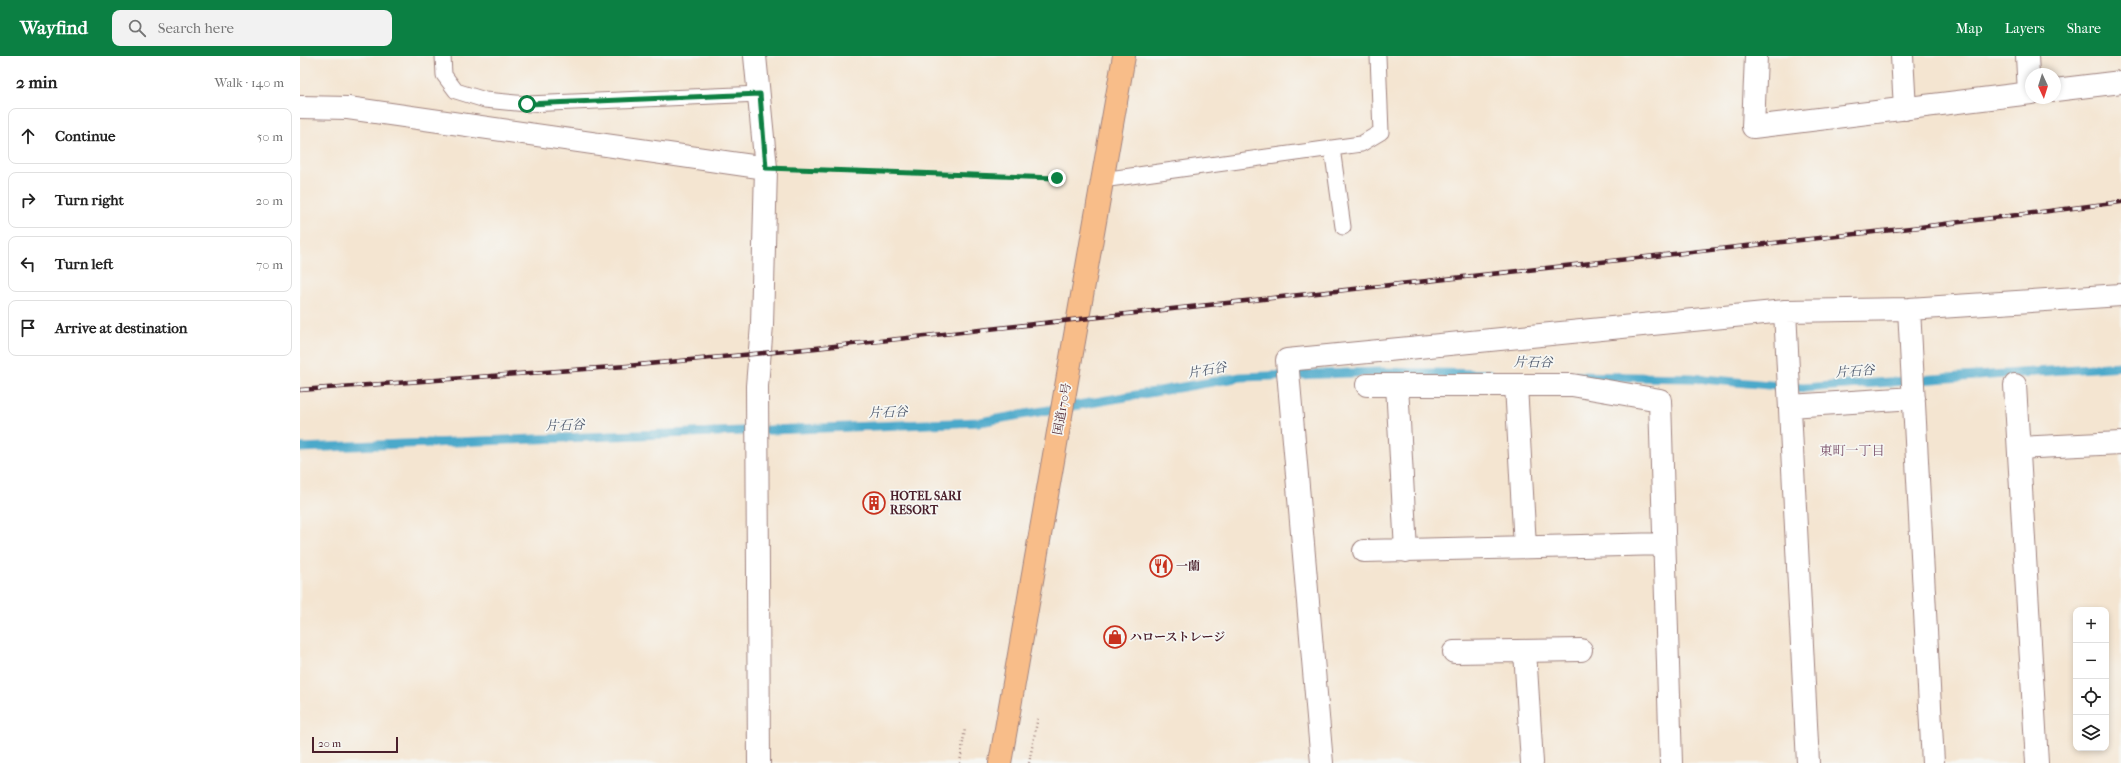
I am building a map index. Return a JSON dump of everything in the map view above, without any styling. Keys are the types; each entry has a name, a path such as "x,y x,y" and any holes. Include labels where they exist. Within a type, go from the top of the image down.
{"highway":[{"name":"国道170号","path":"1000,763 1124,56"}],"street":[{"path":"756,56 766,168 762,325 757,394 759,763"},
{"path":"1756,56 1754,127 2025,94"},
{"path":"1902,56 1905,109"},
{"path":"2027,56 2028,68"},
{"path":"2061,89 2121,82"},
{"path":"300,107 348,108 766,168"},
{"path":"1322,763 1287,360 1785,312 1909,309 2121,295"},
{"path":"1909,309 1933,763"},
{"path":"1785,312 1808,763"},
{"path":"1367,385 1572,385 1660,400 1671,763"},
{"path":"1397,385 1406,551"},
{"path":"1516,385 1525,548"},
{"path":"2015,385 2037,763"},
{"path":"1790,406 1914,398"},
{"path":"2019,448 2121,443"},
{"path":"1364,551 1664,544"},
{"path":"1454,652 1580,650"},
{"path":"1525,651 1532,763"}],"lane":[{"path":"443,56 444,75 456,92 485,100 527,104 760,94"},
{"path":"1102,180 1361,144 1381,132 1378,56"},
{"path":"1332,148 1343,227"}],"path":[{"path":"766,168 1057,178"},
{"path":"1030,763 1038,717"},
{"path":"960,763 965,728"}],"waterway":[{"name":"片石谷","path":"1573,376 1692,378 1803,388 2121,366"},
{"name":"片石谷","path":"300,448 980,422 1241,377 1379,372 1490,374"}],"railway":[{"path":"300,390 627,366 816,348 1920,227 2121,202"}],"place":[{"name":"HOTEL SARI RESORT","path":"874,503"},
{"name":"一蘭","path":"1161,566"},
{"name":"ハローストレージ","path":"1115,637"}],"district":[{"name":"東町一丁目","path":"1852,450"}],"route":[{"path":"527,104 760,94 766,168 1057,178"}]}
